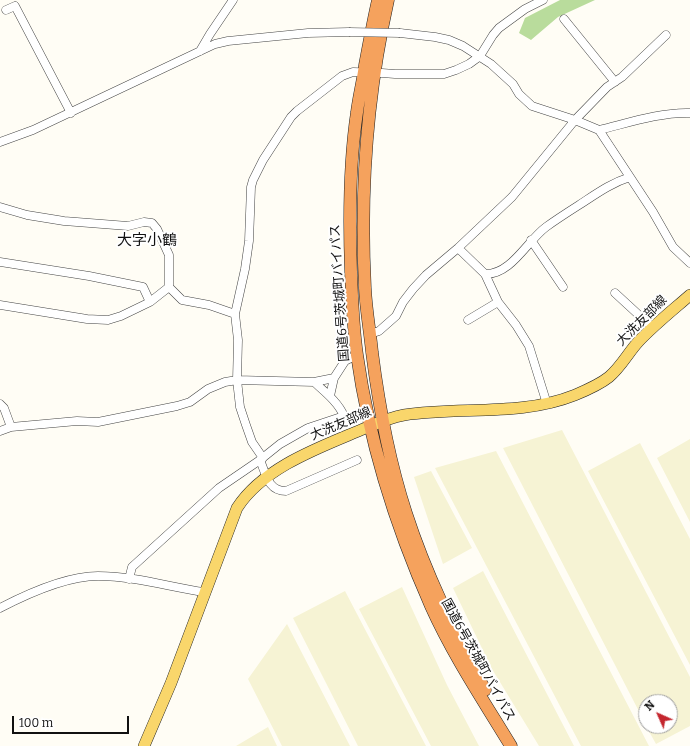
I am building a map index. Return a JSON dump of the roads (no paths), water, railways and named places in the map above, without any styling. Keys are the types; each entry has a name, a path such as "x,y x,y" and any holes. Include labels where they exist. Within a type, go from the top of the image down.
{"highway":[{"name":"国道6号茨城町バイパス","path":"378,0 370,72 362,202 365,290 377,395 401,495 420,552 451,624 514,746"},
{"name":"国道6号茨城町バイパス","path":"388,0 370,72 357,113 350,187 349,218 352,299 357,356 370,426 389,495 431,607 470,680 511,746"}],"main road":[{"name":"大洗友部線","path":"144,746 171,683 204,592 237,508 243,498 255,486 302,456 370,426 397,416 510,409 548,404 589,389 610,376 638,342 690,295"}],"street":[{"path":"200,51 233,0"},
{"path":"357,460 286,491 278,491 274,489 267,477 261,459 252,442 240,407 237,380 238,340 235,314 245,269 249,241 251,187 264,160 285,126 297,111 342,76 353,72 444,74 456,70 469,64 480,56 499,28 525,9 543,0"},
{"path":"6,10 14,6 71,113"},
{"path":"564,19 615,82"},
{"path":"0,142 33,130 71,113 215,44 228,41 349,32 400,33 449,40 480,56 503,74 513,84 525,101 532,106 575,120 599,130 654,212 673,247 690,263"},
{"path":"370,334 379,331 396,316 403,302 413,288 512,197 575,120 607,87 622,77 666,35"},
{"path":"599,130 651,117 681,112 690,113"},
{"path":"485,274 492,274 510,264 531,240 545,227 616,182 630,177"},
{"path":"0,207 28,215 64,221 128,226 144,222 152,223 169,255 169,287 182,300 209,305 235,314"},
{"path":"531,240 562,287"},
{"path":"458,248 485,274 498,302 516,325 529,346 548,404"},
{"path":"0,262 89,276 143,287 150,302"},
{"path":"0,305 87,319 108,320 121,316 150,302 169,287"},
{"path":"615,293 653,328"},
{"path":"468,320 498,302"},
{"path":"330,396 334,378 345,361 357,356"},
{"path":"0,431 11,427 77,421 98,422 190,402 218,384 237,380 314,382 334,378"},
{"path":"129,579 132,567 219,488 280,444 308,428 344,416 342,410 330,396 314,382"},
{"path":"0,404 4,408 11,427"},
{"path":"0,608 21,597 74,580 99,576 129,579 204,592"}],"district":[{"name":"大字小鶴","path":"147,241"}]}
